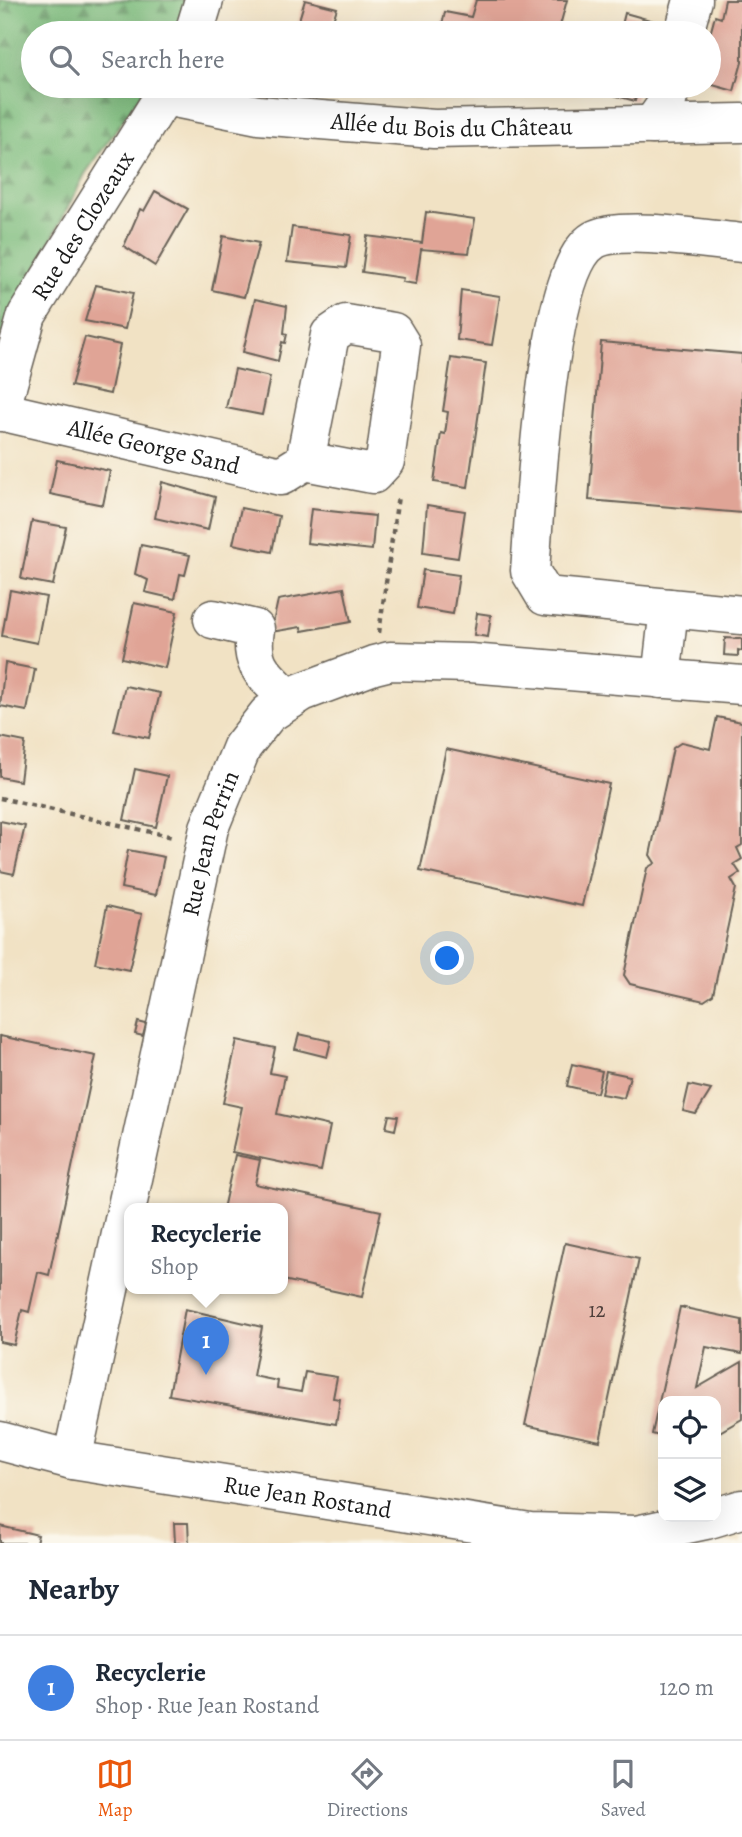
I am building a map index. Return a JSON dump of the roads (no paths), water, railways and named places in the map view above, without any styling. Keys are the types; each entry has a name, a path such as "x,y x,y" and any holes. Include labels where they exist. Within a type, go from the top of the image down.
{"street":[{"path":"198,21 204,0"},
{"path":"687,21 693,0"},
{"name":"Rue des Clozeaux","path":"0,411 27,315 163,98"},
{"name":"Allée du Bois du Château","path":"194,98 258,115 434,130 742,123"},
{"path":"652,125 668,98"},
{"path":"742,243 628,233 594,240 578,257 552,337 530,571 545,596 742,615"},
{"path":"346,324 393,332 401,345 385,461 373,474 305,461 330,335 346,324"},
{"name":"Allée George Sand","path":"0,411 281,476 305,461"},
{"path":"661,679 669,608"},
{"path":"213,619 255,629 252,649 258,668 290,700"},
{"name":"Rue Jean Perrin","path":"127,1203 209,828 242,747 268,714 302,692 390,661 470,663 742,685"},
{"name":"Rue Jean Perrin","path":"72,1460 124,1219"},
{"name":"Rue Jean Rostand","path":"0,1441 72,1460 530,1532 636,1535 706,1520 742,1509"}],"place":[{"name":"Recyclerie","path":"206,1375"}]}
